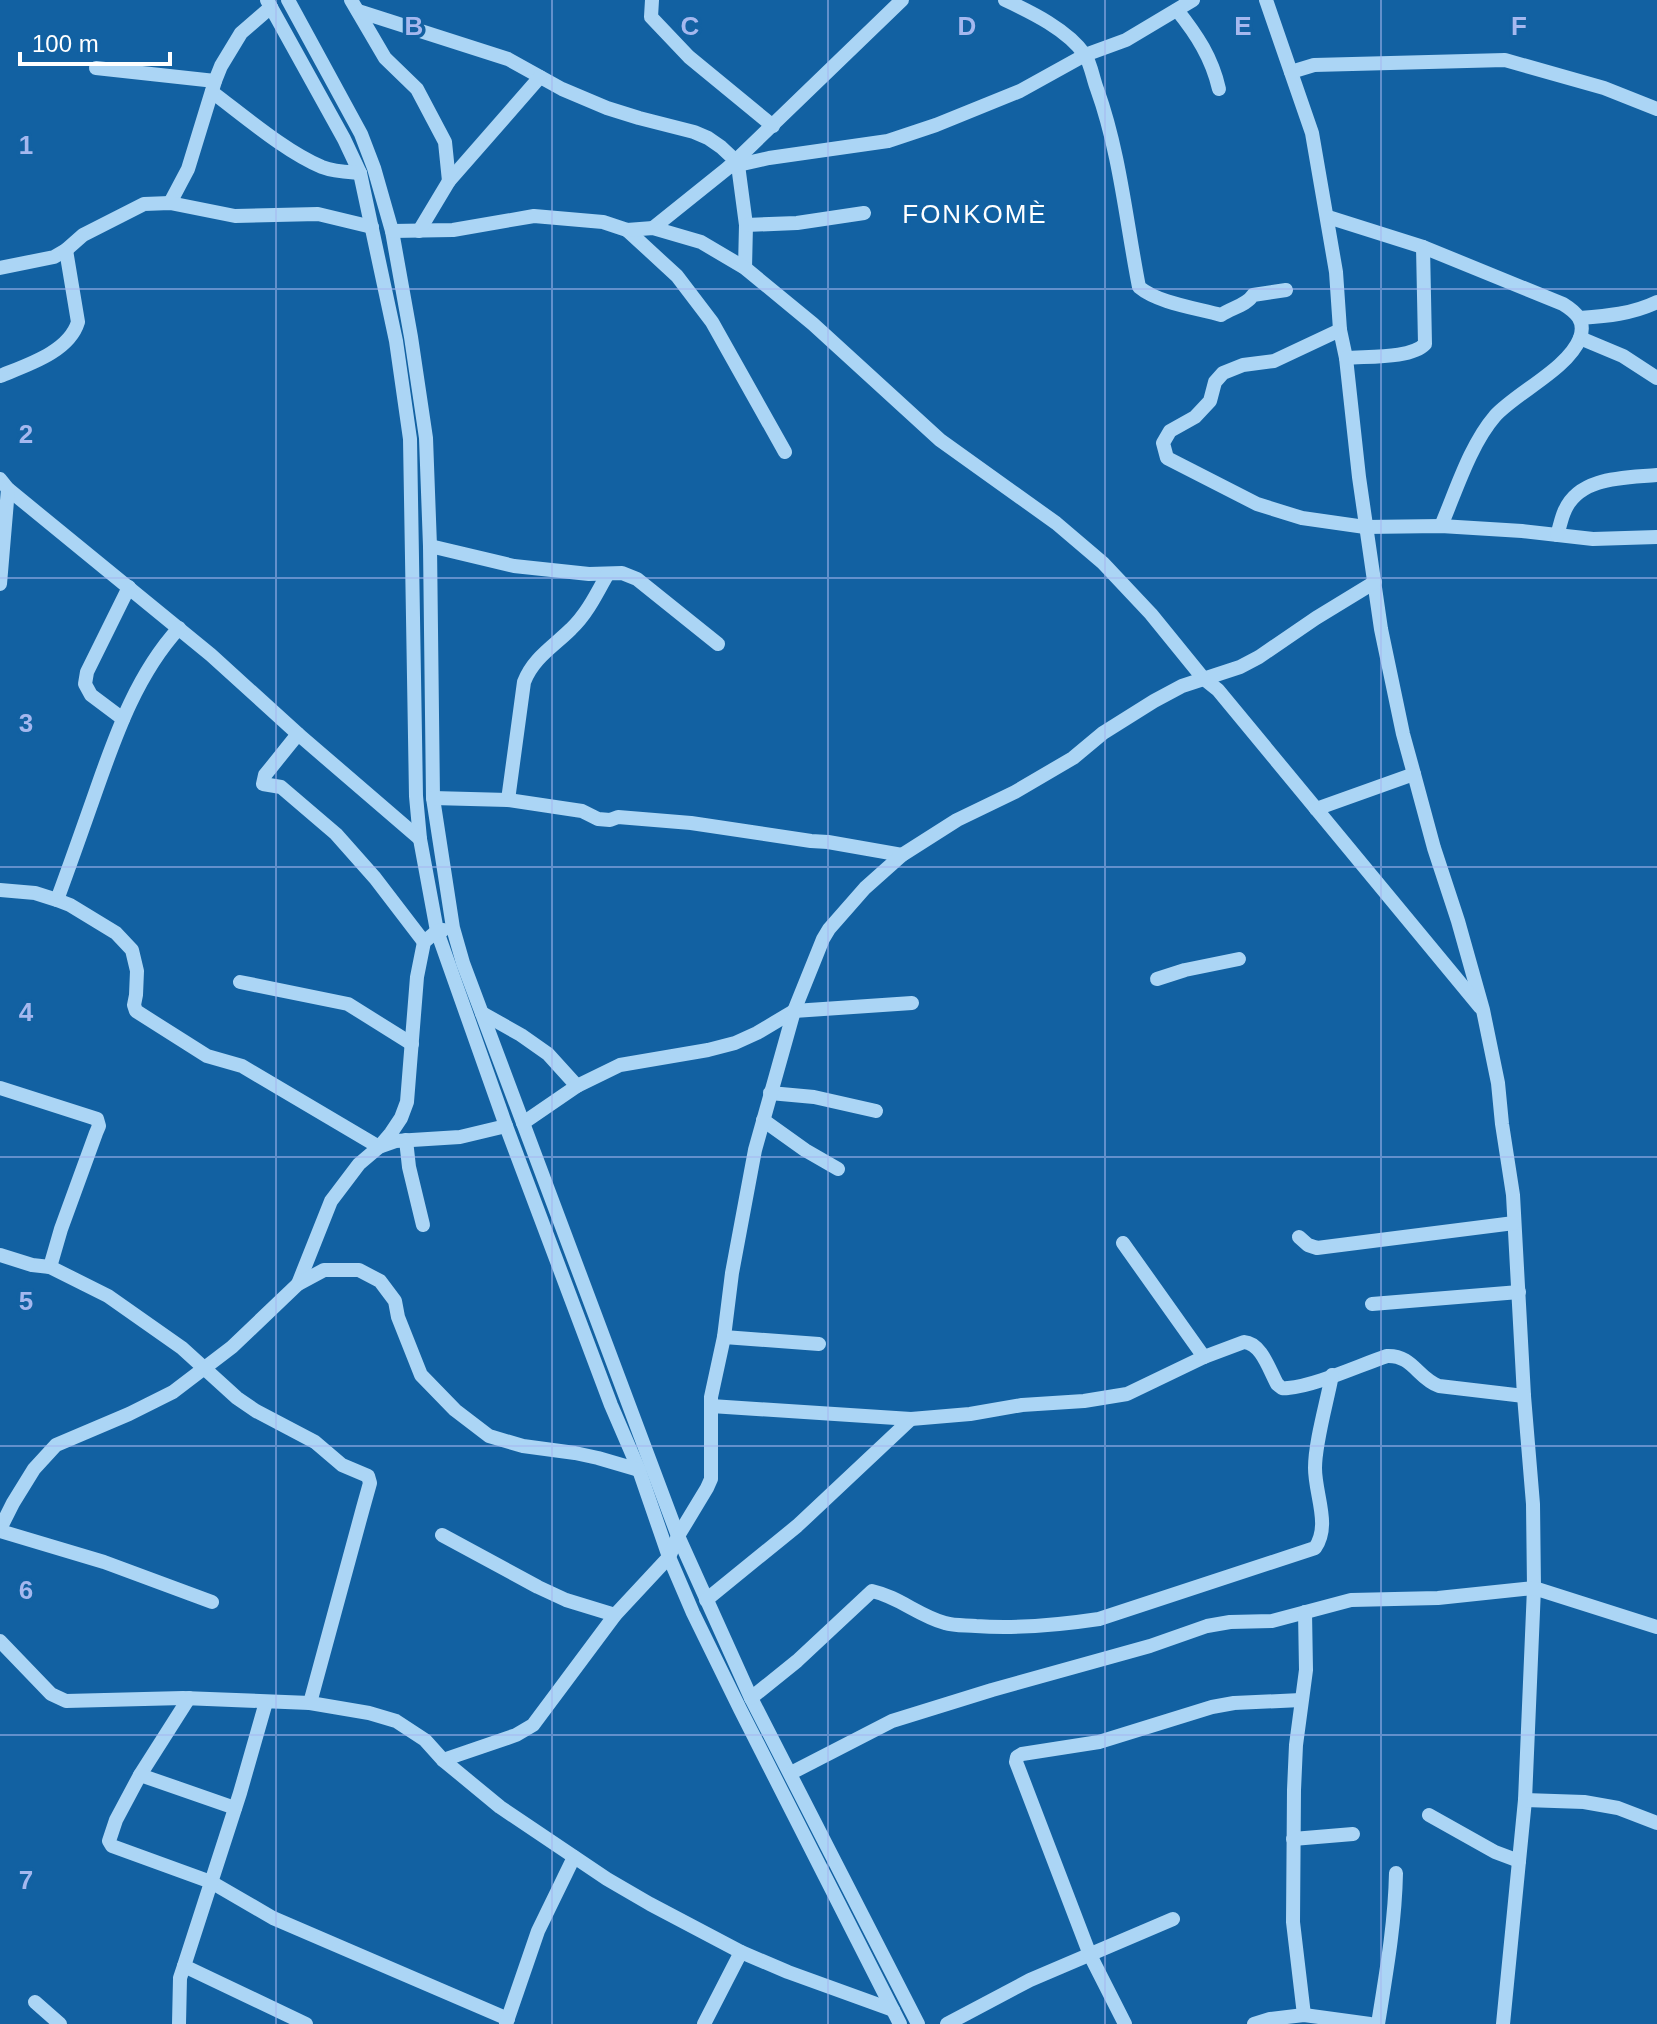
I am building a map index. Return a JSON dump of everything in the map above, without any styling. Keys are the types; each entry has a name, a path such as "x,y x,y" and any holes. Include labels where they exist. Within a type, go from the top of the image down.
{"street":[{"path":"288,0 361,134 392,231 426,438 433,798 453,928 463,963 678,1536 751,1698 918,2024"},
{"path":"652,0 651,17 678,46 773,126"},
{"path":"653,228 735,164 902,0"},
{"path":"1005,0 1060,30 1085,55 1116,156 1139,287 1165,300 1221,315 1249,301 1253,295 1286,290"},
{"path":"735,164 888,141 936,125 1020,91 1085,55 1126,40 1193,0"},
{"path":"1266,0 1312,133 1336,272 1340,330 1381,629 1403,734 1483,1010 1498,1083 1513,1195 1533,1504 1534,1588 1525,1800 1503,2024"},
{"path":"170,203 188,169 221,66 241,33 269,4 360,173 396,341 410,439 416,796 420,839 437,931 506,1126 611,1405 639,1470 669,1557 746,1721 897,2017"},
{"path":"354,6 508,59 562,89 607,108 708,138 735,164 746,225 745,268"},
{"path":"354,6 385,58 417,89 445,142 449,181"},
{"path":"1177,10 1209,56 1219,89"},
{"path":"1291,72 1314,65 1505,60 1604,88 1657,109"},
{"path":"96,68 213,87 298,154 339,172 360,173"},
{"path":"419,231 449,181 540,77"},
{"path":"0,268 54,257 83,235 144,204 170,203 235,216 318,214 372,227"},
{"path":"746,225 797,223 864,213"},
{"path":"392,231 453,230 534,216 603,222 627,230 653,228 701,242 745,268 813,324 940,440 1056,523 1103,563 1151,614 1203,678 1218,690 1483,1010"},
{"path":"1328,217 1423,247 1563,304 1576,311 1580,318 1580,338 1555,369 1495,416 1479,439 1441,526"},
{"path":"627,230 677,276 712,322 785,452"},
{"path":"1346,358 1409,353 1420,350 1425,344 1423,247"},
{"path":"0,376 40,360 75,333 78,322 66,250"},
{"path":"1580,318 1617,315 1657,302"},
{"path":"1340,330 1274,361 1243,365 1223,373 1215,382 1210,401 1195,417 1170,431 1163,443 1167,458 1257,504 1302,518 1365,527 1441,526 1593,539 1657,537"},
{"path":"1580,338 1623,356 1657,378"},
{"path":"1557,535 1566,508 1586,487 1608,480 1657,475"},
{"path":"4,484 211,655 420,839"},
{"path":"0,584 4,484"},
{"path":"430,546 514,566 589,574 622,573 637,579 718,644"},
{"path":"508,800 524,682 528,672 574,627 607,575"},
{"path":"443,1760 516,1735 533,1725 615,1615 669,1557 678,1536 703,1497 711,1479 711,1397 755,1150 794,1011 829,929 865,888 902,855 957,820 1015,792 1073,758 1103,733 1154,701 1182,686 1240,667 1259,657 1375,582"},
{"path":"123,719 91,695 85,684 87,672 129,587"},
{"path":"57,900 123,719 145,672 161,647 179,628"},
{"path":"298,734 265,775 263,784 281,787 336,834 375,878 424,942"},
{"path":"1316,809 1414,774"},
{"path":"433,798 508,800 582,811 598,819 618,817 691,823 902,855"},
{"path":"0,890 35,893 57,900 116,933 132,950 137,971 134,1005 143,1017 207,1056 253,1072 379,1147"},
{"path":"298,1284 331,1201 359,1164 379,1147 401,1118 407,1102 417,977 424,942 437,931 453,928"},
{"path":"1157,979 1239,959"},
{"path":"240,982 348,1004 412,1044"},
{"path":"523,1123 577,1086 620,1065 735,1043 794,1011 912,1003"},
{"path":"482,1013 548,1054 577,1086"},
{"path":"0,1088 97,1119 99,1126 50,1267"},
{"path":"770,1093 814,1097 876,1111"},
{"path":"763,1120 838,1169"},
{"path":"379,1147 396,1141 460,1137 506,1126"},
{"path":"406,1140 423,1225"},
{"path":"1299,1237 1317,1248 1514,1223"},
{"path":"1123,1243 1204,1357"},
{"path":"0,1255 50,1267 108,1296 182,1348 237,1398 315,1442 342,1465 368,1476 367,1496 310,1703"},
{"path":"212,1602 104,1562 0,1530 34,1469 56,1445 173,1392 232,1347 298,1284 324,1270 359,1270 380,1281 395,1301 398,1317 421,1375 446,1402 489,1436 523,1446 598,1458 639,1470"},
{"path":"1372,1304 1519,1292"},
{"path":"724,1337 819,1344"},
{"path":"711,1406 911,1419 970,1414 1022,1405 1084,1401 1127,1394 1204,1357 1250,1341 1280,1387 1286,1389 1397,1355 1404,1357 1430,1383 1439,1386 1524,1396"},
{"path":"751,1698 797,1661 872,1591 883,1593 916,1612 949,1624 999,1628 1080,1622 1114,1615 1315,1548 1323,1524 1315,1465 1332,1375"},
{"path":"706,1600 797,1526 911,1419"},
{"path":"442,1535 566,1600 615,1615"},
{"path":"791,1773 892,1721 1150,1646 1207,1626 1272,1621 1351,1600 1438,1598 1534,1588 1657,1627"},
{"path":"1304,2015 1293,1922 1293,1839 1296,1745 1306,1670 1305,1612"},
{"path":"0,1641 51,1694 66,1701 189,1698 310,1703 396,1721 425,1740 443,1760 500,1807 650,1904 741,1952 897,2017"},
{"path":"189,1698 140,1775 110,1833 112,1846 211,1882 273,1918 507,2021 538,1931 574,1857"},
{"path":"1125,2024 1090,1955 1018,1767 1017,1757 1099,1742 1212,1707 1301,1700"},
{"path":"179,2024 180,1978 266,1702"},
{"path":"140,1775 235,1808"},
{"path":"1525,1800 1584,1802 1618,1808 1657,1823"},
{"path":"1429,1815 1495,1852 1519,1861"},
{"path":"1293,1839 1353,1834"},
{"path":"1378,2024 1392,1943 1396,1873"},
{"path":"947,2024 1030,1980 1173,1919"},
{"path":"707,2023 741,1952"},
{"path":"184,1966 306,2024"},
{"path":"35,2002 60,2024"},
{"path":"1254,2024 1304,2015 1370,2024"}],"district":[{"name":"FONKOMÈ","path":"975,214"}]}
